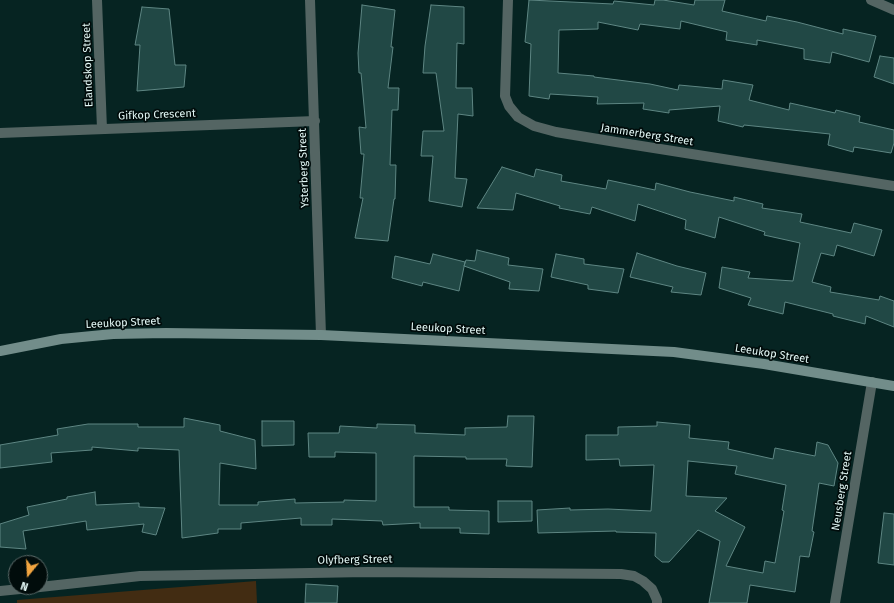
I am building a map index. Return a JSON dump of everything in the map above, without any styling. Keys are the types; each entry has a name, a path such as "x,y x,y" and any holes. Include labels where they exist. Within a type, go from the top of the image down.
{"street":[{"name":"Elandskop Street","path":"97,0 102,129"},
{"name":"Ysterberg Street","path":"310,0 321,335"},
{"name":"Jammerberg Street","path":"508,0 506,96 509,106 518,117 534,126 556,132 616,142 894,186"},
{"path":"871,0 894,10"},
{"name":"Gifkop Crescent","path":"0,133 315,121"},
{"name":"Leeukop Street","path":"0,351 61,339 113,334 166,333 321,335 674,352 764,364 894,386"},
{"name":"Neusberg Street","path":"835,603 872,382"},
{"name":"Olyfberg Street","path":"48,586 140,576 367,572 621,574 634,576 643,581 652,589 657,603"}],"shaded area":[{"path":"256,581 257,603 17,603 17,600"}],"building":[{"path":"529,0 613,4 614,1 654,5 655,0 663,0 694,5 695,0 725,0 722,11 766,21 767,16 843,34 843,29 876,36 869,62 832,52 830,63 804,59 804,49 757,40 757,45 726,40 727,32 681,21 680,29 640,24 638,30 598,22 598,29 559,30 558,73 594,76 650,84 678,90 679,85 722,89 723,80 753,85 749,100 789,110 790,103 835,113 836,110 860,116 859,122 894,130 894,143 891,153 854,147 853,152 828,145 830,134 744,125 743,127 718,121 720,106 669,110 669,113 643,109 644,103 597,104 598,97 550,94 549,99 529,96 531,44 525,42"},
{"path":"362,5 395,10 391,47 393,47 388,88 399,88 398,110 392,110 390,165 396,165 395,199 388,241 355,238 363,198 360,198 364,154 361,154 359,127 366,128 358,53"},
{"path":"431,5 464,7 464,44 457,43 456,88 472,88 473,116 458,114 455,178 467,179 462,207 429,201 433,156 421,156 423,131 444,131 436,73 423,73"},
{"path":"142,7 169,9 175,65 186,65 184,87 137,91 140,45 135,45"},
{"path":"880,56 894,58 894,84 874,77"},
{"path":"502,167 534,177 536,169 562,175 561,181 606,189 608,180 655,190 656,183 734,201 734,197 763,204 762,208 802,214 800,222 851,233 854,223 882,230 874,256 837,245 834,256 821,253 812,282 831,287 830,292 879,300 880,296 894,301 894,327 866,316 865,324 785,302 783,314 748,305 751,298 719,288 722,267 750,272 748,278 793,281 800,243 764,235 765,232 719,217 715,238 685,229 686,220 638,204 635,221 592,207 590,214 559,208 560,206 516,193 513,210 477,208"},
{"path":"477,250 509,258 508,265 543,269 539,291 509,289 510,282 464,266 466,260 475,261"},
{"path":"637,253 677,266 706,273 701,295 671,292 673,287 630,277"},
{"path":"433,254 465,262 459,291 423,282 422,286 392,278 395,256 430,264"},
{"path":"556,254 584,259 584,264 624,269 618,293 588,289 588,285 551,277"},
{"path":"508,416 534,416 532,467 506,466 507,459 466,459 466,457 414,456 414,507 449,507 449,510 489,511 489,534 460,533 460,528 420,528 420,523 383,525 382,521 332,519 332,525 301,525 301,518 241,523 241,529 218,529 218,533 182,538 179,450 138,448 138,451 92,447 92,450 51,453 52,462 0,468 0,445 58,435 57,429 88,424 138,424 138,427 184,427 184,418 220,425 220,431 255,440 256,469 220,463 219,505 258,505 258,502 295,499 295,503 344,502 344,500 376,501 376,453 335,452 335,457 309,457 308,433 339,433 340,426 377,428 377,424 415,425 415,433 465,435 465,428 507,427"},
{"path":"262,421 294,421 294,445 262,446"},
{"path":"657,422 690,425 689,438 729,442 728,449 773,459 775,448 815,456 817,442 828,445 838,463 834,486 819,483 812,531 814,532 809,557 800,556 795,592 750,585 747,603 709,603 720,541 698,530 669,562 662,562 655,556 656,533 616,531 538,533 537,510 570,508 570,510 608,509 651,511 654,465 620,466 619,459 586,460 586,435 618,435 618,427 657,426","holes":["688,461 737,466 735,474 786,485 782,510 784,511 775,563 765,561 763,573 726,566 745,527 715,511 727,498 686,496"]},
{"path":"95,492 96,505 139,503 139,507 165,508 156,535 142,532 144,524 87,530 86,521 23,531 26,549 0,547 0,524 29,515 27,507"},
{"path":"498,501 532,501 532,521 498,522"},
{"path":"884,513 894,514 894,565 878,563"},
{"path":"306,584 338,586 337,603 305,603"}]}
